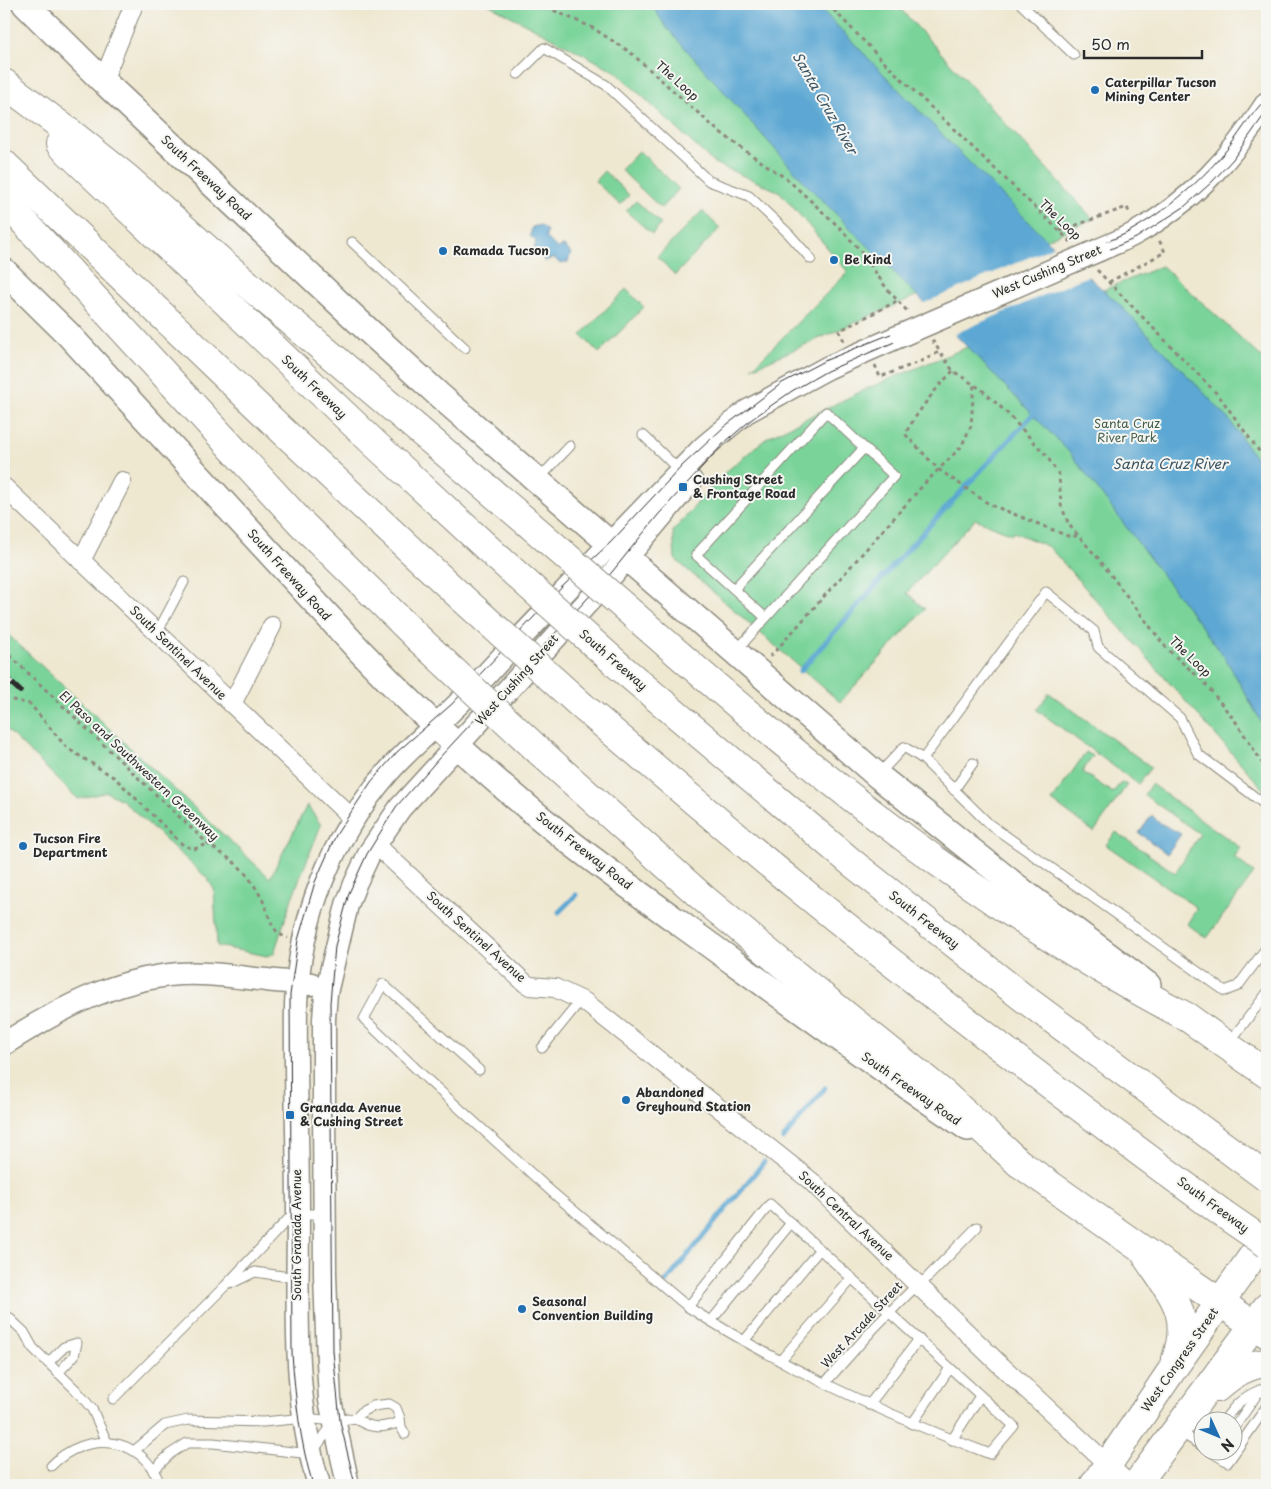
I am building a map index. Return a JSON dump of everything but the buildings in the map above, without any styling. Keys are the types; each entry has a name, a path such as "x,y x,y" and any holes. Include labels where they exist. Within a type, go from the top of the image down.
{"main road":[{"name":"South Freeway Road","path":"25,4 102,81 358,322 878,776 1022,891 1125,967 1186,1017 1267,1074"},
{"path":"4,83 127,178 225,265 806,762 907,841 991,900 1120,981 1186,1017"},
{"name":"South Freeway","path":"4,90 368,437 497,557 619,666 739,769 889,893 1021,996 1261,1173"},
{"name":"South Freeway","path":"4,164 368,511 582,706 848,928 1113,1132 1267,1244"},
{"path":"4,200 296,517 418,638 539,752 703,898 945,1095 1019,1163"},
{"name":"South Freeway Road","path":"4,271 68,334 340,631 380,672 457,745 533,812 597,863 894,1077 1220,1302 1263,1322"},
{"name":"West Congress Street","path":"1101,1475 1172,1370 1267,1236"},
{"path":"1140,1248 1174,1298 1180,1313 1182,1339 1172,1370"},
{"path":"1136,1485 1263,1322"},
{"path":"1185,1420 1230,1376 1258,1363 1267,1363"}],"street":[{"path":"102,81 134,4"},
{"name":"West Cushing Street","path":"327,987 345,910 357,878 375,844 400,808 457,745 619,550 680,471 704,447 739,417 788,388 828,368 902,335 1095,257 1133,235 1186,200 1230,156 1249,132 1267,103"},
{"name":"West Cushing Street","path":"297,982 303,940 312,908 326,871 353,819 388,772 619,550 665,510 724,444 788,388"},
{"path":"81,561 122,482"},
{"name":"South Sentinel Avenue","path":"4,487 353,819"},
{"path":"232,704 272,626"},
{"name":"South Sentinel Avenue","path":"375,844 526,983 534,986"},
{"path":"4,1044 80,1001 115,987 148,979 180,974 204,974 297,982 327,987 324,1019 328,1361 330,1400 345,1420 348,1485"},
{"name":"South Granada Avenue","path":"297,982 298,1353 305,1418 319,1485"},
{"name":"South Central Avenue","path":"534,986 555,988 581,1000 811,1181 1008,1373 1101,1475 1130,1485"}],"lane":[{"path":"1021,4 1074,56"},
{"path":"518,74 544,48 606,85 709,181 749,196 790,234 811,259"},
{"path":"352,242 465,348"},
{"path":"736,652 894,476 826,412 696,555 766,618"},
{"path":"643,435 680,471"},
{"path":"538,480 570,446"},
{"path":"734,589 864,448"},
{"path":"157,632 184,582"},
{"path":"923,759 1046,592 1094,631 1098,647 1180,718 1198,754 1267,806"},
{"path":"878,776 904,747 923,759 990,824 1225,991 1238,986 1267,947"},
{"path":"954,790 973,763"},
{"path":"479,1070 383,984 364,1019 428,1081 552,1193 688,1307 744,1341 825,1384 912,1424 990,1454 1014,1426 770,1204 688,1307"},
{"path":"1227,1046 1266,999"},
{"path":"542,1048 581,1000"},
{"path":"113,1399 225,1286 290,1216 298,1214 325,1214"},
{"path":"711,1321 791,1223"},
{"name":"West Arcade Street","path":"825,1384 890,1312 977,1227"},
{"path":"744,1341 820,1249"},
{"path":"225,1286 254,1272 298,1278"},
{"path":"780,1361 852,1278"},
{"path":"4,1313 24,1332 33,1348 92,1409 107,1442"},
{"path":"869,1405 919,1339"},
{"path":"48,1363 64,1347 77,1343 74,1356 58,1373"},
{"path":"912,1424 950,1368"},
{"path":"1231,1412 1239,1401 1264,1392"},
{"path":"1244,1416 1264,1392"},
{"path":"952,1440 980,1396"},
{"path":"154,1471 170,1454 187,1443 213,1443 311,1454 345,1420 373,1406 389,1404 396,1408 404,1434"},
{"path":"1244,1439 1267,1406"},
{"path":"134,1451 165,1425 188,1420 263,1422 305,1418 345,1420 376,1428 387,1427 400,1422"},
{"path":"1185,1420 1194,1433"},
{"path":"51,1466 65,1453 78,1446 92,1442 107,1442 134,1451 154,1471 160,1485"}],"path":[{"name":"The Loop","path":"539,4 591,26 630,52 715,128 787,179 838,226 860,250 896,301 909,314"},
{"name":"The Loop","path":"828,4 884,62 1073,245"},
{"path":"1060,232 1127,207 1130,215"},
{"path":"1109,282 1165,252 1158,239"},
{"path":"1095,257 1109,282 1218,396 1267,462"},
{"path":"844,342 839,331 896,301"},
{"name":"The Loop","path":"929,335 953,370 974,384 1006,412 1046,455 1059,475 1061,505 1069,525 1098,558 1167,649 1203,681 1231,715 1267,770"},
{"path":"875,365 880,377 924,360 939,352"},
{"path":"953,370 916,414 905,434 938,469 989,504 1068,536 1077,536"},
{"path":"770,657 938,469 961,447 971,426 974,384"},
{"name":"El Paso and Southwestern Greenway","path":"4,650 208,844 231,859 245,873 261,896 275,929 284,937 303,940"},
{"path":"4,698 30,704 67,748 115,778 183,845 194,849 208,844"}],"green space":[{"name":"Santa Cruz River Park","path":"488,4 896,4 1093,219 1039,243 1069,304 1162,266 1267,362 1267,793 1049,547 1014,532 1012,534 975,519 907,593 925,609 840,702 675,559 673,531 722,475 768,437 868,388 1055,311 925,292 752,368 848,272 780,192 714,163 615,71"},
{"path":"639,151 679,189 661,208 621,170"},
{"path":"604,171 629,195 620,205 595,181"},
{"path":"636,201 661,224 652,234 626,211"},
{"path":"702,211 720,228 675,275 657,257"},
{"path":"626,289 644,307 599,353 581,335"},
{"path":"4,631 270,878 307,805 321,825 292,898 274,953 267,956 217,946 214,889 207,878 122,800 106,792 78,799 4,727"},
{"path":"1049,693 1151,767 1138,784 1037,710"},
{"path":"1086,752 1093,756 1082,772 1113,793 1121,782 1127,785 1094,832 1052,801"},
{"path":"1151,784 1241,848 1234,857 1254,873 1207,938 1187,924 1197,908 1106,845 1116,832 1175,873 1200,834 1144,795"}],"water":[{"name":"Santa Cruz River","path":"651,4 816,4 1050,243 1117,302 1228,418 1267,475 1267,732 1226,659 1071,454 807,185 667,28"},
{"path":"541,225 547,231 546,237 557,248 564,246 571,253 568,262 560,264 554,258 545,261 534,250 536,241 530,236 532,227"},
{"path":"1152,815 1158,822 1181,834 1167,854 1139,833"}],"pier":[{"path":"1057,245 1090,275 952,335 922,304"}],"waterway":[{"path":"800,671 905,552 1037,410"},
{"path":"559,912 576,895"},
{"path":"783,1139 825,1088"},
{"path":"666,1282 764,1162"}],"tram line":[{"path":"313,1485 299,1420 292,1353 290,995 298,940 315,882 336,835 371,782 397,752 452,704 564,585 610,543 683,465 725,426 782,383 824,361 1125,234 1139,226 1166,208 1202,177 1267,98"},
{"path":"355,1485 340,1421 333,1351 330,1003 335,946 349,893 367,854 396,807 612,572 658,515 724,443 752,419 792,391 827,371 1136,238 1184,207 1212,182 1233,159 1267,111"}],"railway":[{"path":"4,676 20,691"}],"place":[{"name":"Caterpillar Tucson Mining Center","path":"1095,90"},
{"name":"Ramada Tucson","path":"443,251"},
{"name":"Be Kind","path":"834,260"},
{"name":"Cushing Street & Frontage Road","path":"683,487"},
{"name":"Tucson Fire Department","path":"23,846"},
{"name":"Abandoned Greyhound Station","path":"626,1100"},
{"name":"Granada Avenue & Cushing Street","path":"290,1115"},
{"name":"Seasonal Convention Building","path":"522,1309"}]}
